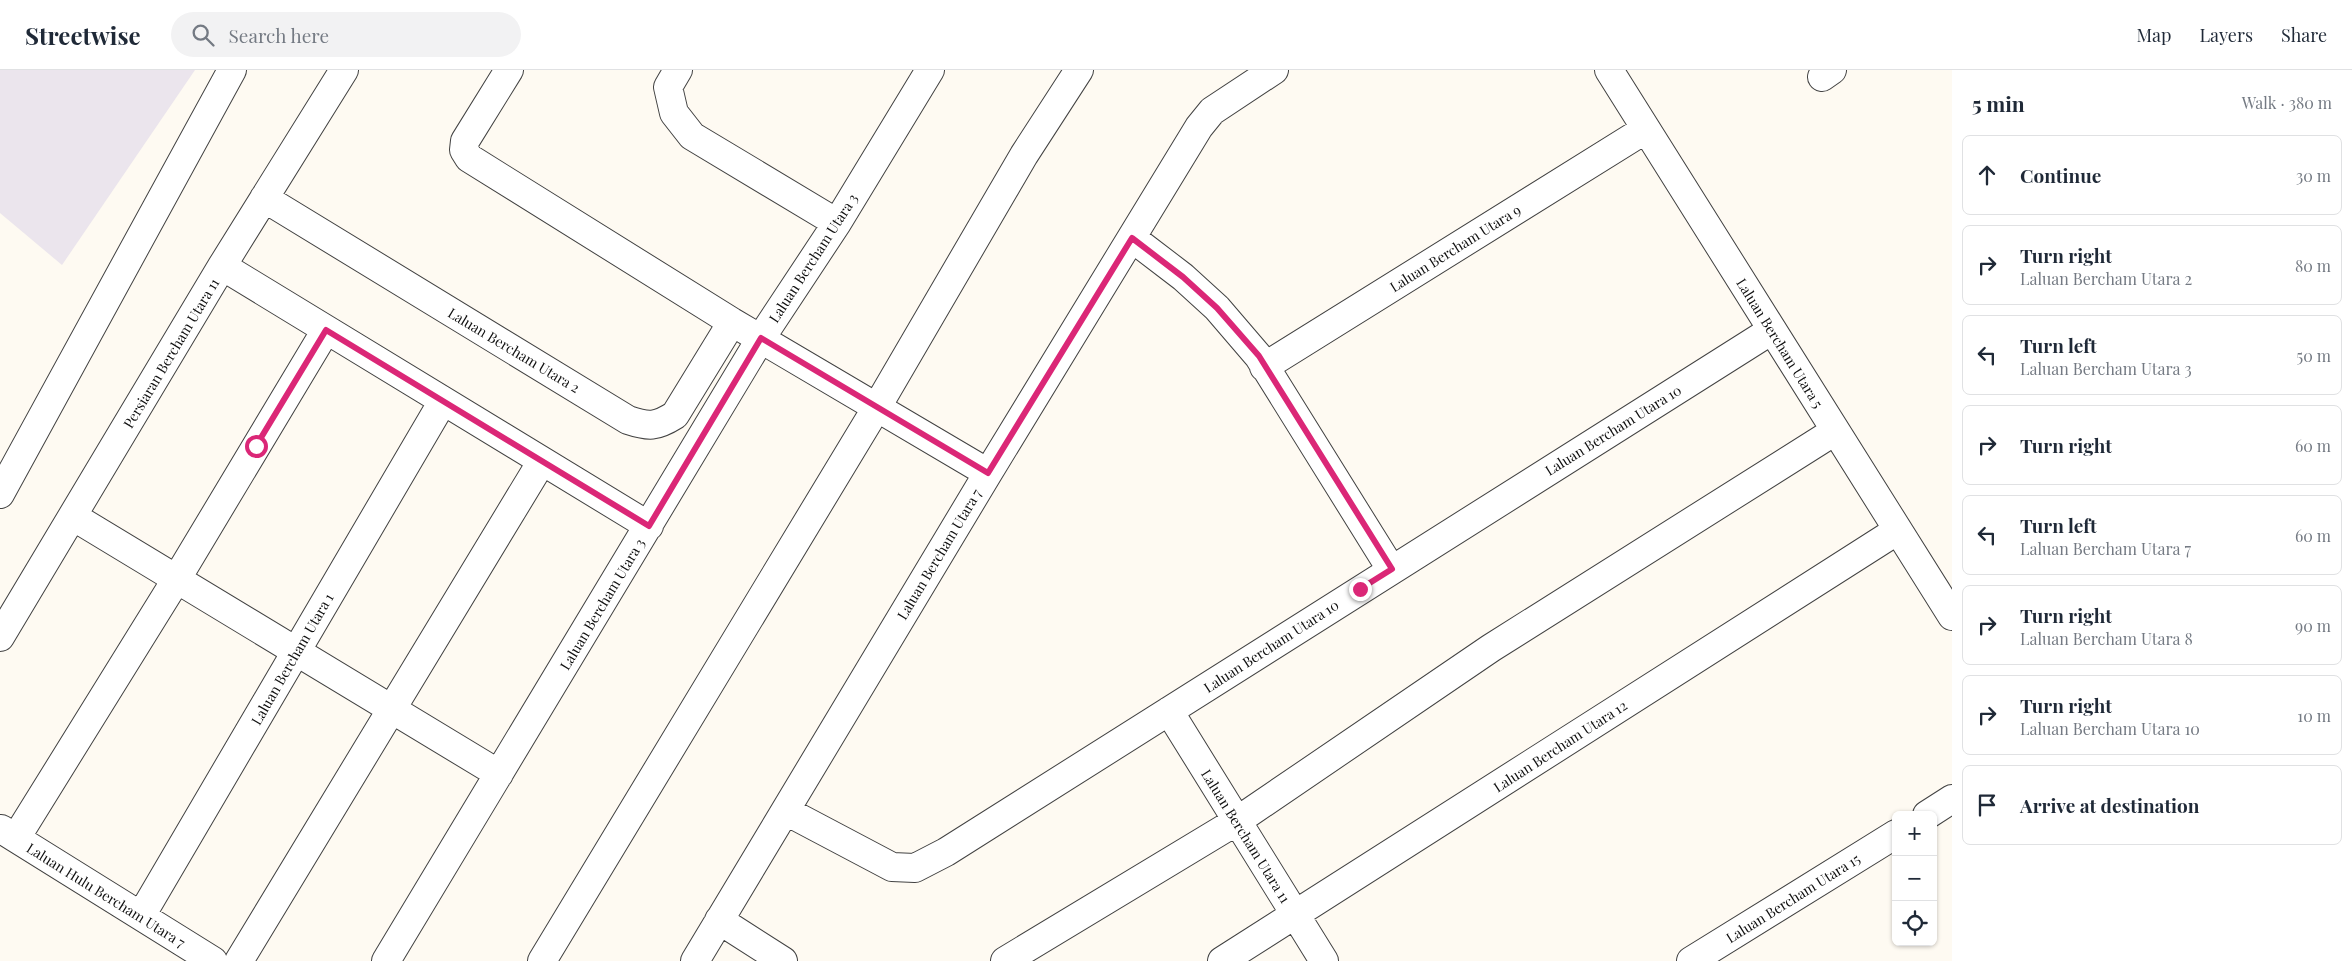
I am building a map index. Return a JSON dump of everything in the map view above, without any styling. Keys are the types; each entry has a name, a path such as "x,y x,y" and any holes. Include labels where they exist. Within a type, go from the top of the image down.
{"street":[{"path":"0,494 232,70"},
{"name":"Persiaran Bercham Utara 11","path":"0,637 74,517 222,266 344,70"},
{"path":"509,70 465,141 464,150 469,158 732,322 988,473"},
{"path":"678,70 668,87 674,113 692,136 837,223"},
{"name":"Laluan Bercham Utara 3","path":"386,961 761,338 837,223 930,70"},
{"path":"542,961 877,407 1024,155 1079,70"},
{"name":"Laluan Bercham Utara 7","path":"695,961 988,473 1199,128 1212,111 1274,70"},
{"name":"Laluan Bercham Utara 5","path":"1608,70 1952,616"},
{"name":"Laluan Bercham Utara 9","path":"1264,367 1646,129"},
{"name":"Laluan Bercham Utara 2","path":"264,198 628,420 645,425 661,423 675,415 732,322"},
{"path":"1132,238 1183,277 1217,308 1259,356 1264,367 1392,569"},
{"path":"222,266 649,526"},
{"path":"8,834 176,580 326,330"},
{"name":"Laluan Bercham Utara 10","path":"786,811 892,867 915,868 946,852 1772,330"},
{"name":"Laluan Bercham Utara 1","path":"141,916 443,401"},
{"path":"1005,961 1237,821 1491,648 1835,431"},
{"path":"239,961 542,461"},
{"path":"74,517 499,774"},
{"name":"Laluan Bercham Utara 12","path":"1222,961 1898,530"},
{"name":"Laluan Bercham Utara 11","path":"1169,712 1324,961"},
{"path":"1933,811 1952,799"},
{"name":"Laluan Hulu Bercham Utara 7","path":"8,834 213,961"},
{"name":"Laluan Bercham Utara 15","path":"1691,961 1892,836"},
{"path":"719,920 783,961"}],"shaded area":[{"path":"0,70 195,70 62,265 0,213"}],"route":[{"path":"256,446 326,330 649,526 761,338 988,473 1132,238 1183,277 1217,308 1240,332 1259,356 1264,367 1392,569 1360,589"}]}
